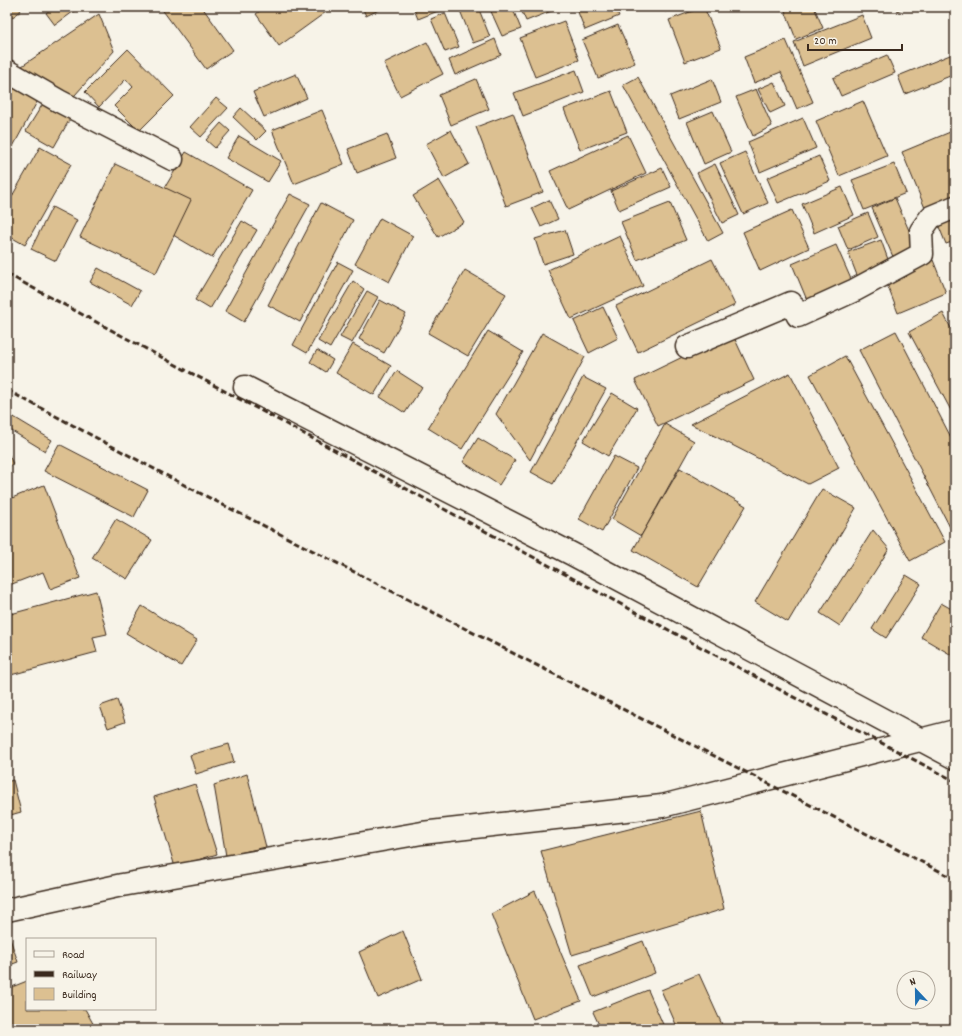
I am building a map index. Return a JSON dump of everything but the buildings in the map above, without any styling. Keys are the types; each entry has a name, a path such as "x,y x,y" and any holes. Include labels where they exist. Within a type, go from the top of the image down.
{"street":[{"path":"7,71 60,101 172,159"},
{"path":"687,347 791,303 798,316 854,290 922,254 921,231 931,217 955,207"},
{"path":"245,387 572,554 955,758"},
{"path":"7,910 122,885 422,833 662,806 955,731"}],"railway":[{"path":"7,274 812,707 955,781"},
{"path":"7,390 190,488 955,879"}]}
